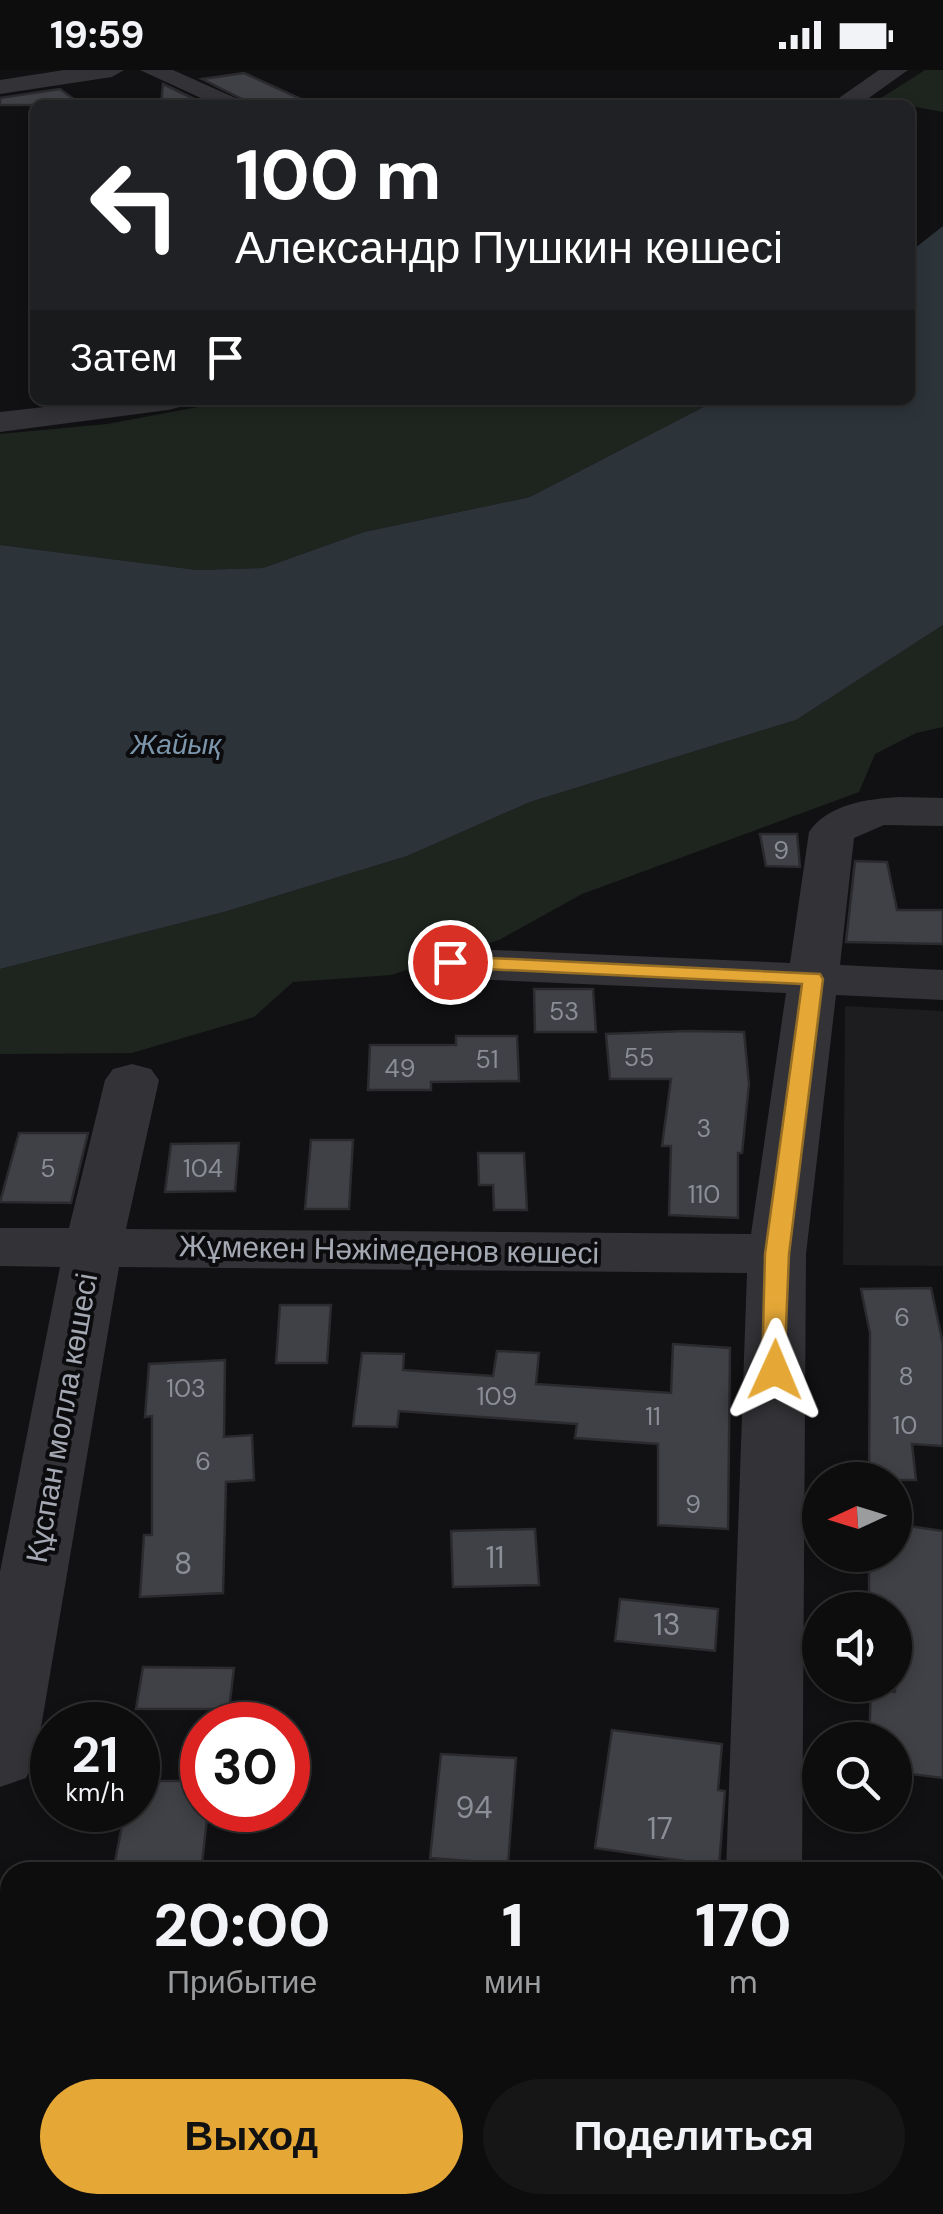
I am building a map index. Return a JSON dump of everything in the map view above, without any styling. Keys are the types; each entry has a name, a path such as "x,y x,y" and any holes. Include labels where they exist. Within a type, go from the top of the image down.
{"street":[{"path":"0,87 112,70"},
{"path":"152,70 226,100"},
{"path":"850,100 896,70"},
{"path":"0,412 54,405"},
{"path":"0,422 137,405"},
{"path":"764,1862 777,1254 832,832 850,818 878,810 943,812"},
{"path":"450,962 943,985"},
{"name":"Құспан молла көшесі","path":"0,1758 93,1248 132,1080"},
{"name":"Жұмекен Нәжімеденов көшесі","path":"0,1246 777,1254"}],"shaded area":[{"path":"925,70 943,70 943,112 915,107 915,100 878,100"},
{"path":"208,405 707,405 530,497 364,532 263,568 197,570 0,545 0,434 107,424"},
{"path":"943,625 943,727 916,733 875,754 859,792 582,894 499,940 391,975 293,982 254,1017 132,1053 0,1054 0,969 224,912 407,856 530,802 796,720"},
{"path":"845,1006 943,1011 943,1266 843,1265"}],"water":[{"name":"Жайық","path":"943,226 943,625 796,720 530,802 407,856 224,912 0,969 0,545 197,570 263,568 364,532 530,497 707,405 915,405 915,248"}],"building":[{"path":"244,73 303,100 244,100 202,79"},
{"path":"163,84 197,100 161,100"},
{"path":"60,89 75,100 0,105 0,98"},
{"path":"760,834 797,834 800,867 766,866"},
{"path":"855,861 887,862 897,910 943,910 943,944 846,942"},
{"path":"534,989 593,989 596,1032 535,1032"},
{"path":"744,1032 749,1084 742,1153 738,1153 738,1218 669,1215 671,1146 662,1146 671,1079 610,1079 606,1034"},
{"path":"456,1036 517,1036 519,1081 431,1082 431,1090 368,1090 370,1045 456,1045"},
{"path":"19,1133 88,1133 71,1203 0,1202"},
{"path":"311,1140 353,1140 349,1209 305,1209"},
{"path":"239,1143 235,1191 165,1192 171,1144"},
{"path":"478,1153 524,1153 527,1210 494,1210 493,1185 479,1185"},
{"path":"931,1288 943,1344 943,1446 912,1444 916,1480 912,1480 912,1462 869,1462 870,1333 861,1289"},
{"path":"280,1305 331,1305 327,1363 276,1363"},
{"path":"673,1344 730,1348 728,1529 658,1525 658,1444 575,1438 577,1424 399,1411 397,1427 353,1426 362,1353 404,1354 403,1370 493,1376 497,1351 539,1353 536,1384 671,1393"},
{"path":"225,1360 224,1437 252,1435 254,1480 226,1482 223,1593 140,1597 144,1535 152,1535 152,1416 145,1417 149,1364"},
{"path":"912,1526 943,1531 943,1778 912,1774 912,1722 870,1722 871,1702 912,1702 912,1592 869,1592 869,1575 912,1572"},
{"path":"535,1529 539,1585 453,1587 451,1531"},
{"path":"620,1599 718,1609 715,1651 615,1641"},
{"path":"143,1667 234,1668 230,1702 180,1702 180,1709 160,1709 160,1702 137,1702"},
{"path":"612,1730 722,1744 718,1790 725,1791 719,1862 691,1862 595,1848"},
{"path":"441,1754 516,1758 508,1862 430,1858"},
{"path":"160,1781 180,1781 180,1832 206,1832 202,1862 115,1862 121,1832 160,1832"}],"route":[{"path":"450,962 813,979 777,1254 775,1370"}]}
